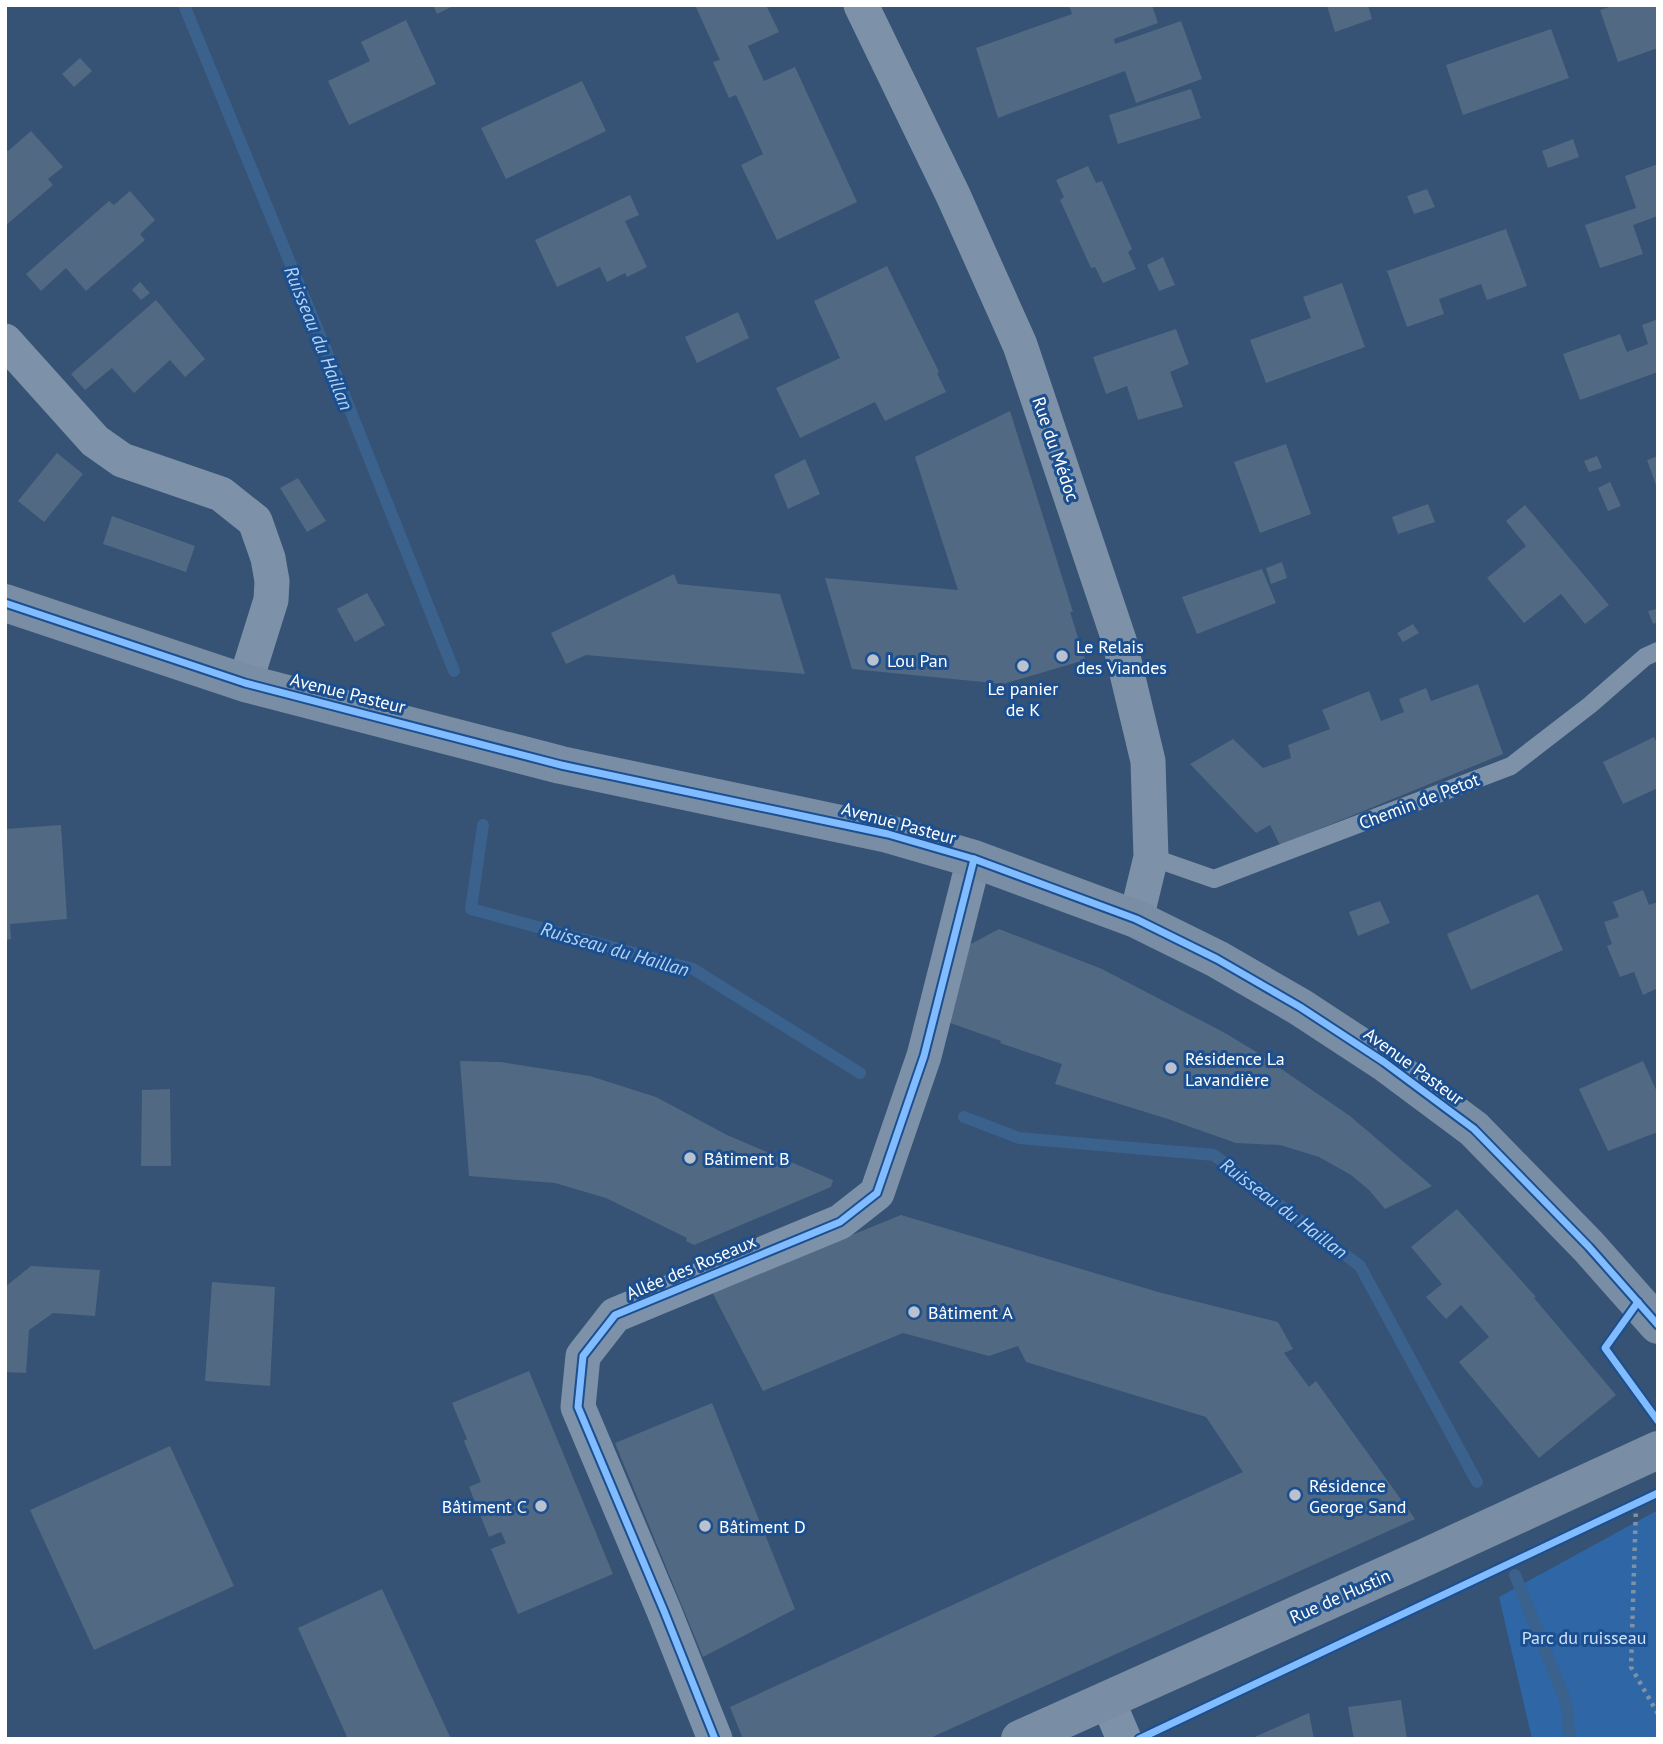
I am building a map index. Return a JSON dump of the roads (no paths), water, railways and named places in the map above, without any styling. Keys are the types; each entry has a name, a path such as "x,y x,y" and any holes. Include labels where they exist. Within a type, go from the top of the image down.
{"main road":[{"name":"Avenue Pasteur","path":"5,603 245,683 562,765 888,834 974,859 1136,919 1217,959 1300,1007 1384,1062 1474,1129 1589,1247 1658,1325"},
{"name":"Rue de Hustin","path":"1020,1739 1416,1562 1658,1450"}],"street":[{"name":"Rue du Médoc","path":"861,5 953,195 1020,345 1119,639 1148,761 1151,857 1136,919"},
{"path":"5,341 95,441 122,460 221,494 255,521 268,558 272,581 271,600 245,683"},
{"name":"Allée des Roseaux","path":"715,1739 578,1408 583,1356 615,1315 840,1222 877,1193 924,1056 974,859"},
{"path":"1107,1699 1124,1739"}],"lane":[{"name":"Chemin de Petot","path":"1151,857 1214,879 1511,766 1590,705 1645,657 1658,651"}],"waterway":[{"name":"Ruisseau du Haillan","path":"184,5 454,671"},
{"name":"Ruisseau du Haillan","path":"483,825 471,909 693,969 860,1073"},
{"name":"Ruisseau du Haillan","path":"964,1117 1019,1138 1214,1155 1360,1266 1477,1482"},
{"name":"Ruisseau du Haillan","path":"1515,1575 1566,1702 1570,1739"}],"place":[{"name":"Le Relais des Viandes","path":"1062,656"},
{"name":"Lou Pan","path":"873,660"},
{"name":"Le panier de K","path":"1023,666"},
{"name":"Résidence La Lavandière","path":"1171,1068"},
{"name":"Bâtiment B","path":"690,1158"},
{"name":"Bâtiment A","path":"914,1312"},
{"name":"Résidence George Sand","path":"1295,1495"},
{"name":"Bâtiment C","path":"541,1506"},
{"name":"Bâtiment D","path":"705,1526"}],"park label":[{"name":"Parc du ruisseau","path":"1584,1637"}]}
